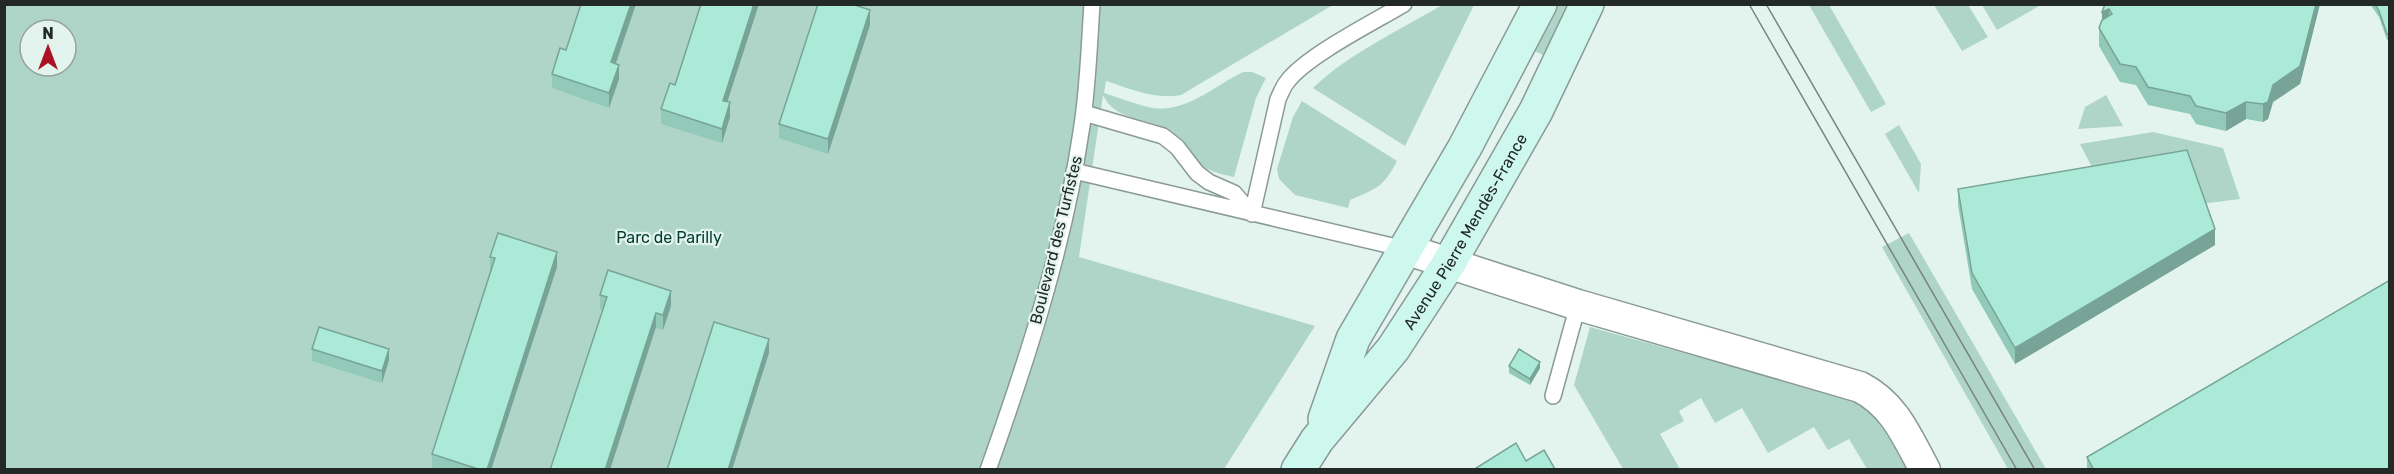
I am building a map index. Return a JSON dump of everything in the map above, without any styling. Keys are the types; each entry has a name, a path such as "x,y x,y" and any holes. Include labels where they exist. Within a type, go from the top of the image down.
{"main road":[{"name":"Avenue Pierre Mendès-France","path":"1317,440 1353,339 1465,147 1540,4"},
{"name":"Avenue Pierre Mendès-France","path":"1298,470 1317,440 1393,349 1449,263 1536,111 1587,4"}],"street":[{"path":"1405,249 1578,305 1860,387 1876,395 1890,408 1925,470"}],"lane":[{"name":"Boulevard des Turfistes","path":"988,470 1045,297 1074,171 1084,113 1092,4"},
{"path":"1252,214 1278,99 1287,82 1301,67 1404,4"},
{"path":"1084,113 1163,136 1177,147 1197,173 1209,182 1234,193 1252,214"},
{"path":"1074,171 1405,249"},
{"path":"1553,396 1578,305"}],"green space":[{"name":"Parc de Parilly","path":"4,5 1333,5 1181,95 1152,95 1106,81 1104,93 1147,107 1165,108 1200,97 1243,72 1252,72 1266,78 1256,98 1234,177 1218,173 1199,164 1172,132 1115,110 1103,95 1079,257 1315,326 1224,469 5,469"},
{"path":"1442,5 1474,5 1405,146 1313,88 1358,53"},
{"path":"1556,5 1568,5 1545,56 1533,50"},
{"path":"1809,5 1829,5 1886,104 1871,112"},
{"path":"1934,5 1968,5 1988,37 1962,51"},
{"path":"1982,5 2041,5 1997,30"},
{"path":"2106,95 2123,126 2078,129 2085,107"},
{"path":"1302,101 1397,161 1383,182 1373,190 1350,200 1348,208 1295,195 1279,179 1277,169 1293,117"},
{"path":"1899,125 1921,164 1919,193 1885,134"},
{"path":"2153,132 2223,148 2240,199 2201,204 2099,181 2080,144"},
{"path":"1909,233 2046,469 2008,469 1882,247"},
{"path":"1590,327 1860,402 1879,416 1911,469 1867,469 1849,439 1828,450 1814,427 1768,453 1742,408 1715,423 1701,398 1679,411 1684,421 1660,434 1680,469 1623,469 1574,385"}],"building":[{"path":"581,4 631,4 611,62 619,65 609,93 552,74 560,48 566,50"},
{"path":"701,4 754,4 723,101 730,102 722,129 661,109 670,83 675,85"},
{"path":"818,4 852,4 870,10 828,139 779,124"},
{"path":"2105,4 2316,4 2300,66 2273,85 2268,102 2263,104 2246,102 2226,113 2196,106 2190,96 2148,87 2136,67 2120,64 2099,28 2102,20 2112,14 2109,9 2102,12"},
{"path":"2375,4 2390,4 2390,35 2387,34"},
{"path":"2187,150 2215,229 2015,348 1972,273 1958,189"},
{"path":"498,233 557,252 487,470 481,470 432,454 495,258 490,257"},
{"path":"608,270 671,291 663,315 656,313 605,470 550,470 607,297 600,295"},
{"path":"2390,280 2390,470 2094,470 2087,457"},
{"path":"714,322 769,339 728,470 667,470"},
{"path":"319,327 389,349 382,371 312,349"},
{"path":"1519,349 1540,362 1530,379 1509,366"},
{"path":"1516,443 1526,461 1544,450 1555,469 1473,470"}],"tram line":[{"path":"1749,4 2017,470"},
{"path":"1766,4 2035,470"}]}
